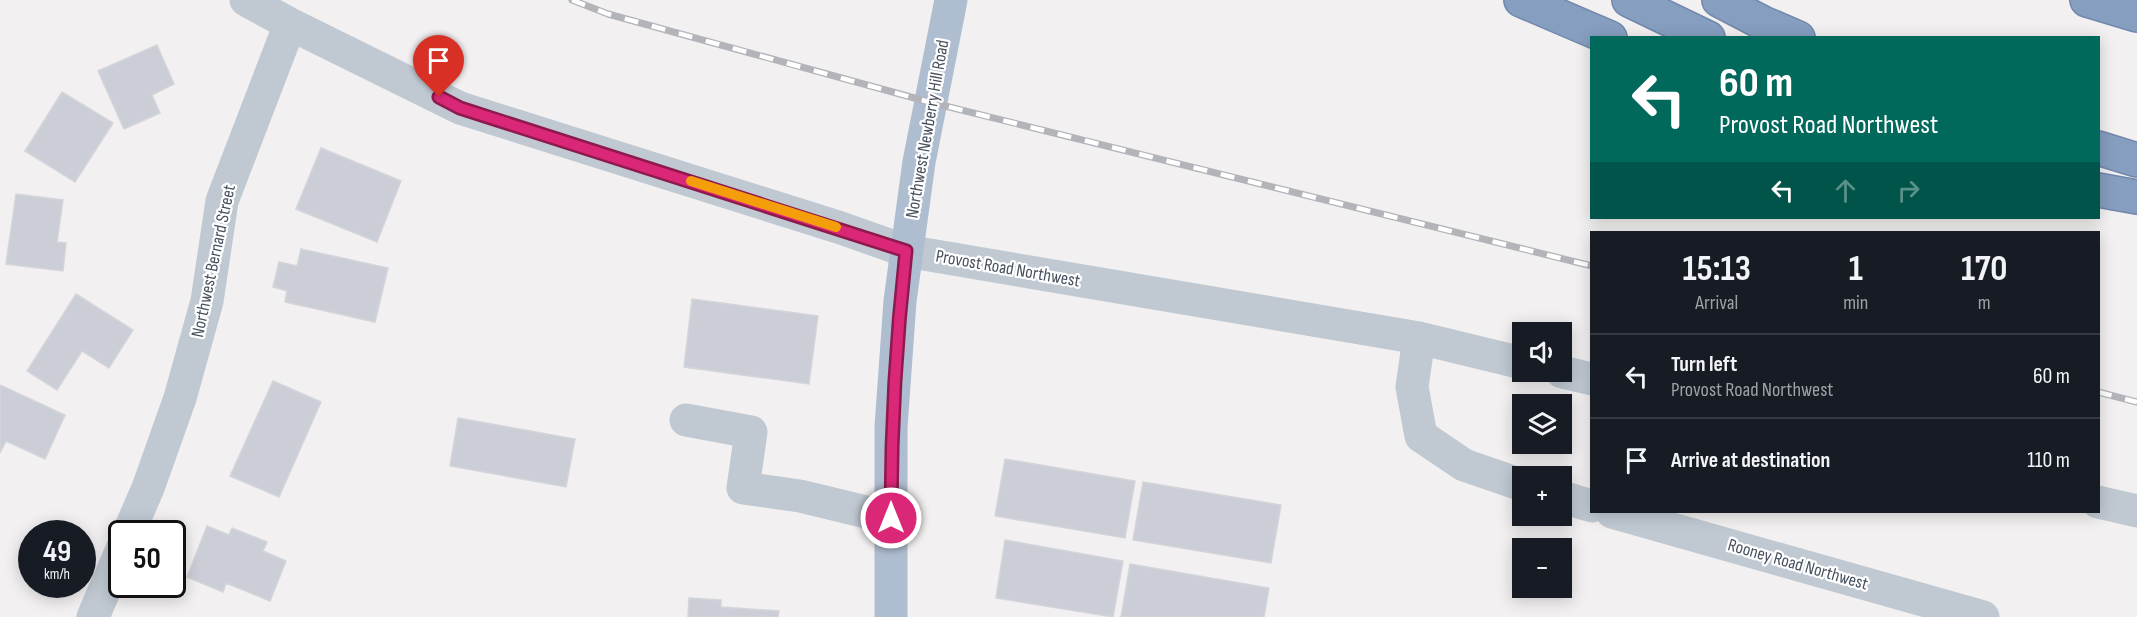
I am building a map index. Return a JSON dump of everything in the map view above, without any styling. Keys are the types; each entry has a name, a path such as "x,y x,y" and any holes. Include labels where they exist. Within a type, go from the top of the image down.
{"highway":[{"path":"1521,0 1605,36"},
{"path":"1629,0 1704,36"},
{"path":"1719,0 1793,36"},
{"path":"2087,0 2137,15"},
{"path":"2100,149 2137,160"},
{"path":"2100,190 2137,197"}],"main road":[{"name":"Northwest Newberry Hill Road","path":"891,617 892,408 900,301 928,112 951,0"}],"street":[{"name":"Provost Road Northwest","path":"246,0 460,108 906,251 1419,338 1512,361"},
{"name":"Northwest Bernard Street","path":"134,520 180,398 207,301 222,201 290,24"},
{"path":"1419,338 1412,387 1421,436 1464,465 1512,482"},
{"path":"1572,374 1590,379"},
{"path":"686,420 751,432 743,488 800,496 891,518"},
{"path":"1572,500 1590,505"},
{"path":"2100,502 2137,511"},
{"name":"Rooney Road Northwest","path":"1616,513 1983,617"},
{"path":"93,617 108,582"}],"building":[{"path":"157,45 174,84 152,95 160,113 124,129 98,71"},
{"path":"62,92 113,123 75,182 25,151"},
{"path":"321,148 401,181 377,242 296,209"},
{"path":"16,194 63,200 57,242 66,243 63,271 6,264"},
{"path":"301,249 388,268 375,322 285,302 287,291 273,287 279,262 297,266"},
{"path":"76,294 133,330 109,368 82,351 57,390 27,371"},
{"path":"692,299 818,316 809,384 684,367"},
{"path":"273,381 321,402 279,497 230,476"},
{"path":"0,385 65,415 45,459 6,441 0,453"},
{"path":"458,418 575,439 566,487 450,466"},
{"path":"1005,459 1135,481 1125,538 995,516"},
{"path":"1143,482 1281,505 1271,563 1133,540"},
{"path":"207,526 229,535 232,528 267,542 263,551 286,561 270,601 226,583 223,592 187,577"},
{"path":"1005,540 1123,561 1113,617 996,598"},
{"path":"1130,564 1269,588 1264,617 1121,617"},
{"path":"689,598 721,600 721,607 779,611 778,617 688,617"}],"railway":[{"path":"572,0 608,14 929,102 1590,266"},
{"path":"2100,393 2137,402"}],"slow traffic":[{"path":"691,181 836,227"}],"route":[{"path":"439,97 460,108 842,228 906,251 892,408 891,518"}]}
